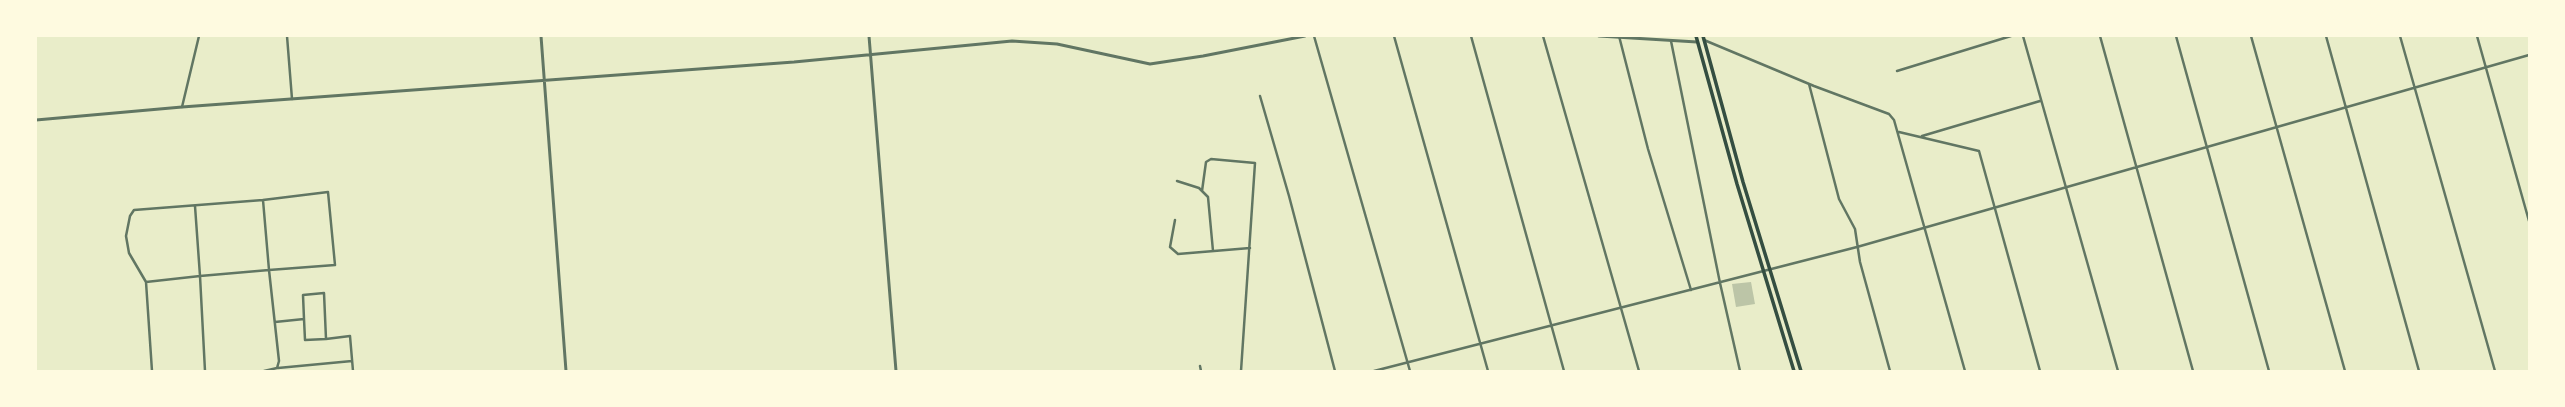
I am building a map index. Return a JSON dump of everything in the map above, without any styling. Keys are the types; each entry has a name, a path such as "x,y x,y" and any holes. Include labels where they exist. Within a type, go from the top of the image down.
{"main road":[{"path":"1696,36 1794,371"},
{"path":"1703,38 1739,167 1801,371"}],"street":[{"path":"182,107 199,36"},
{"path":"288,36 292,99"},
{"path":"541,36 566,371"},
{"path":"869,36 896,371"},
{"path":"36,120 182,107 871,55 1012,41 1057,44 1150,64 1204,56 1305,36"},
{"path":"1314,36 1410,371"},
{"path":"1394,36 1488,371"},
{"path":"1471,36 1564,371"},
{"path":"1543,36 1619,307 1639,371"},
{"path":"1599,36 1619,36 1697,42"},
{"path":"1619,36 1648,149 1691,290"},
{"path":"1897,71 2012,36"},
{"path":"2023,36 2040,101 2118,371"},
{"path":"2100,36 2194,371"},
{"path":"2176,36 2269,371"},
{"path":"2251,36 2345,371"},
{"path":"2326,36 2419,371"},
{"path":"2400,36 2495,371"},
{"path":"2477,36 2529,221"},
{"path":"1703,38 1809,84 1889,114 1894,120 1899,132 1924,229 1966,371"},
{"path":"1671,41 1720,282 1740,371"},
{"path":"1374,371 1619,307 1764,272 1924,229 2529,55"},
{"path":"1809,84 1839,199 1855,229 1857,247 1890,371"},
{"path":"1260,96 1289,196 1335,371"},
{"path":"1921,136 2040,101"},
{"path":"1899,132 1979,151 2040,371"},
{"path":"1202,191 1206,162 1210,159 1253,161 1256,165 1241,371"},
{"path":"1177,181 1199,188 1208,197 1213,251"},
{"path":"146,282 335,265 328,192 263,200 134,210 130,216 126,236 129,253 146,282 152,371"},
{"path":"263,200 279,362 277,368"},
{"path":"195,206 205,371"},
{"path":"1175,220 1170,247 1172,251 1178,254 1250,248"},
{"path":"326,339 324,293 303,295 305,340 326,339 350,336 353,371"},
{"path":"275,322 304,319"},
{"path":"264,371 277,368 352,361"},
{"path":"1200,366 1200,371"}],"building":[{"path":"1751,282 1755,304 1736,307 1732,284"}]}
